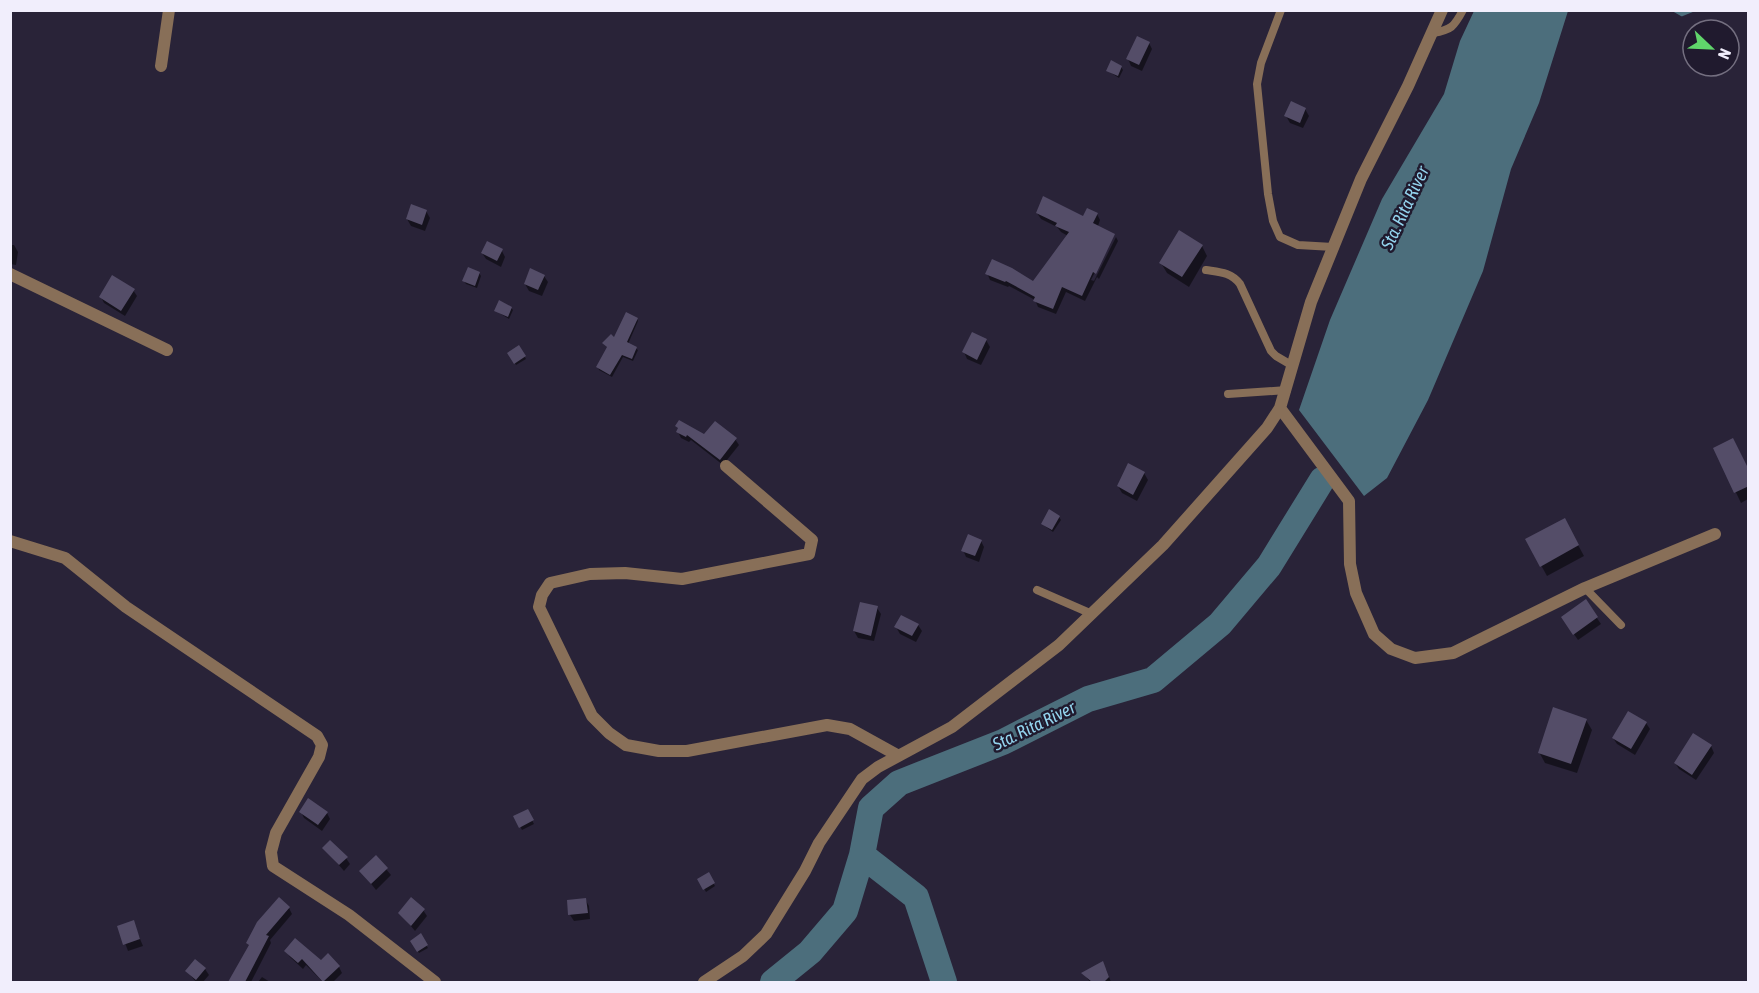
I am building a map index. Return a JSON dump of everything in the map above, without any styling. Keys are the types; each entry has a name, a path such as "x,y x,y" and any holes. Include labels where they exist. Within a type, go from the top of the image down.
{"street":[{"path":"161,66 169,10"},
{"path":"704,982 743,956 766,934 805,871 819,843 862,779 897,755 952,727 1059,645 1163,545 1267,428 1280,408 1287,390 1311,302 1361,179 1433,33 1442,10"},
{"path":"10,274 167,350"},
{"path":"1280,408 1349,501 1350,564 1356,593 1374,634 1391,650 1414,658 1453,653 1585,588 1715,534"},
{"path":"726,466 812,540 808,554 682,579 625,573 590,574 550,583 542,595 539,607 592,716 609,733 626,744 659,751 687,751 827,725 850,729 897,755"},
{"path":"10,541 65,558 126,606 317,736 322,745 319,757 276,833 270,852 273,866 349,915 435,982"}],"lane":[{"path":"1281,10 1261,63 1257,84 1265,170 1274,221 1280,237 1298,245 1333,247"},
{"path":"1433,33 1449,31 1458,21 1463,10"},
{"path":"1206,270 1228,274 1235,278 1240,284 1271,351 1293,366"},
{"path":"1228,394 1287,390"},
{"path":"1585,588 1622,625"},
{"path":"1037,590 1092,614"}],"water":[{"path":"1474,11 1568,11 1539,103 1511,169 1483,271 1428,400 1387,478 1364,496 1299,410 1330,320 1382,199 1444,94 1460,41"}],"building":[{"path":"1137,36 1150,42 1139,65 1126,59"},
{"path":"1111,60 1122,66 1118,76 1106,71"},
{"path":"1291,101 1306,108 1300,123 1284,116"},
{"path":"1043,196 1083,216 1087,208 1098,213 1093,223 1115,234 1096,274 1093,272 1082,296 1062,287 1053,309 1033,301 1035,297 1006,281 985,274 992,259 1033,281 1069,232 1055,226 1057,223 1036,213"},
{"path":"411,204 427,210 422,225 406,219"},
{"path":"1179,230 1203,245 1182,277 1159,263"},
{"path":"487,241 503,249 497,261 481,253"},
{"path":"468,267 480,272 475,286 462,281"},
{"path":"530,268 545,275 538,290 524,284"},
{"path":"112,275 135,289 121,311 99,297"},
{"path":"499,300 512,307 508,317 494,311"},
{"path":"626,312 638,318 627,342 637,347 632,359 622,355 610,375 596,367 607,347 602,343 611,334 614,337"},
{"path":"972,332 987,339 977,360 962,352"},
{"path":"519,345 526,356 514,364 507,353"},
{"path":"679,420 704,434 715,421 737,438 720,460 687,435 686,437 676,432 678,428 675,426"},
{"path":"1733,438 1749,470 1749,486 1734,493 1713,448"},
{"path":"1128,463 1145,472 1133,495 1117,486"},
{"path":"1049,509 1060,516 1052,530 1041,524"},
{"path":"1565,518 1579,545 1540,567 1525,539"},
{"path":"968,534 982,540 975,556 961,551"},
{"path":"1586,599 1598,617 1573,635 1561,617"},
{"path":"860,602 878,606 871,636 853,631"},
{"path":"901,615 919,624 912,636 894,627"},
{"path":"1553,707 1587,719 1571,764 1538,753"},
{"path":"1628,711 1647,722 1631,749 1612,738"},
{"path":"1693,733 1712,745 1692,775 1674,763"},
{"path":"308,798 328,812 318,825 299,812"},
{"path":"528,809 534,820 519,828 513,816"},
{"path":"330,840 348,857 339,865 322,848"},
{"path":"376,855 388,868 371,884 359,871"},
{"path":"709,872 715,883 703,890 697,879"},
{"path":"279,897 290,907 266,935 269,936 245,982 228,982 249,945 246,943 257,922"},
{"path":"411,897 425,909 411,926 398,913"},
{"path":"586,898 588,913 568,915 567,900"},
{"path":"134,920 140,939 123,945 117,926"},
{"path":"421,933 428,945 417,952 410,941"},
{"path":"295,938 321,960 328,953 340,966 323,982 302,959 298,963 284,951"},
{"path":"195,959 206,968 196,980 185,971"},
{"path":"1103,961 1109,977 1104,982 1092,982 1081,973"}],"waterway":[{"path":"1675,10 1682,14 1692,10"},
{"name":"Sta. Rita River","path":"773,982 810,952 845,911 862,855 871,808 899,783 1003,742 1088,699 1153,680 1220,624 1269,566 1322,480"},
{"path":"862,855 916,897 944,982"}]}
